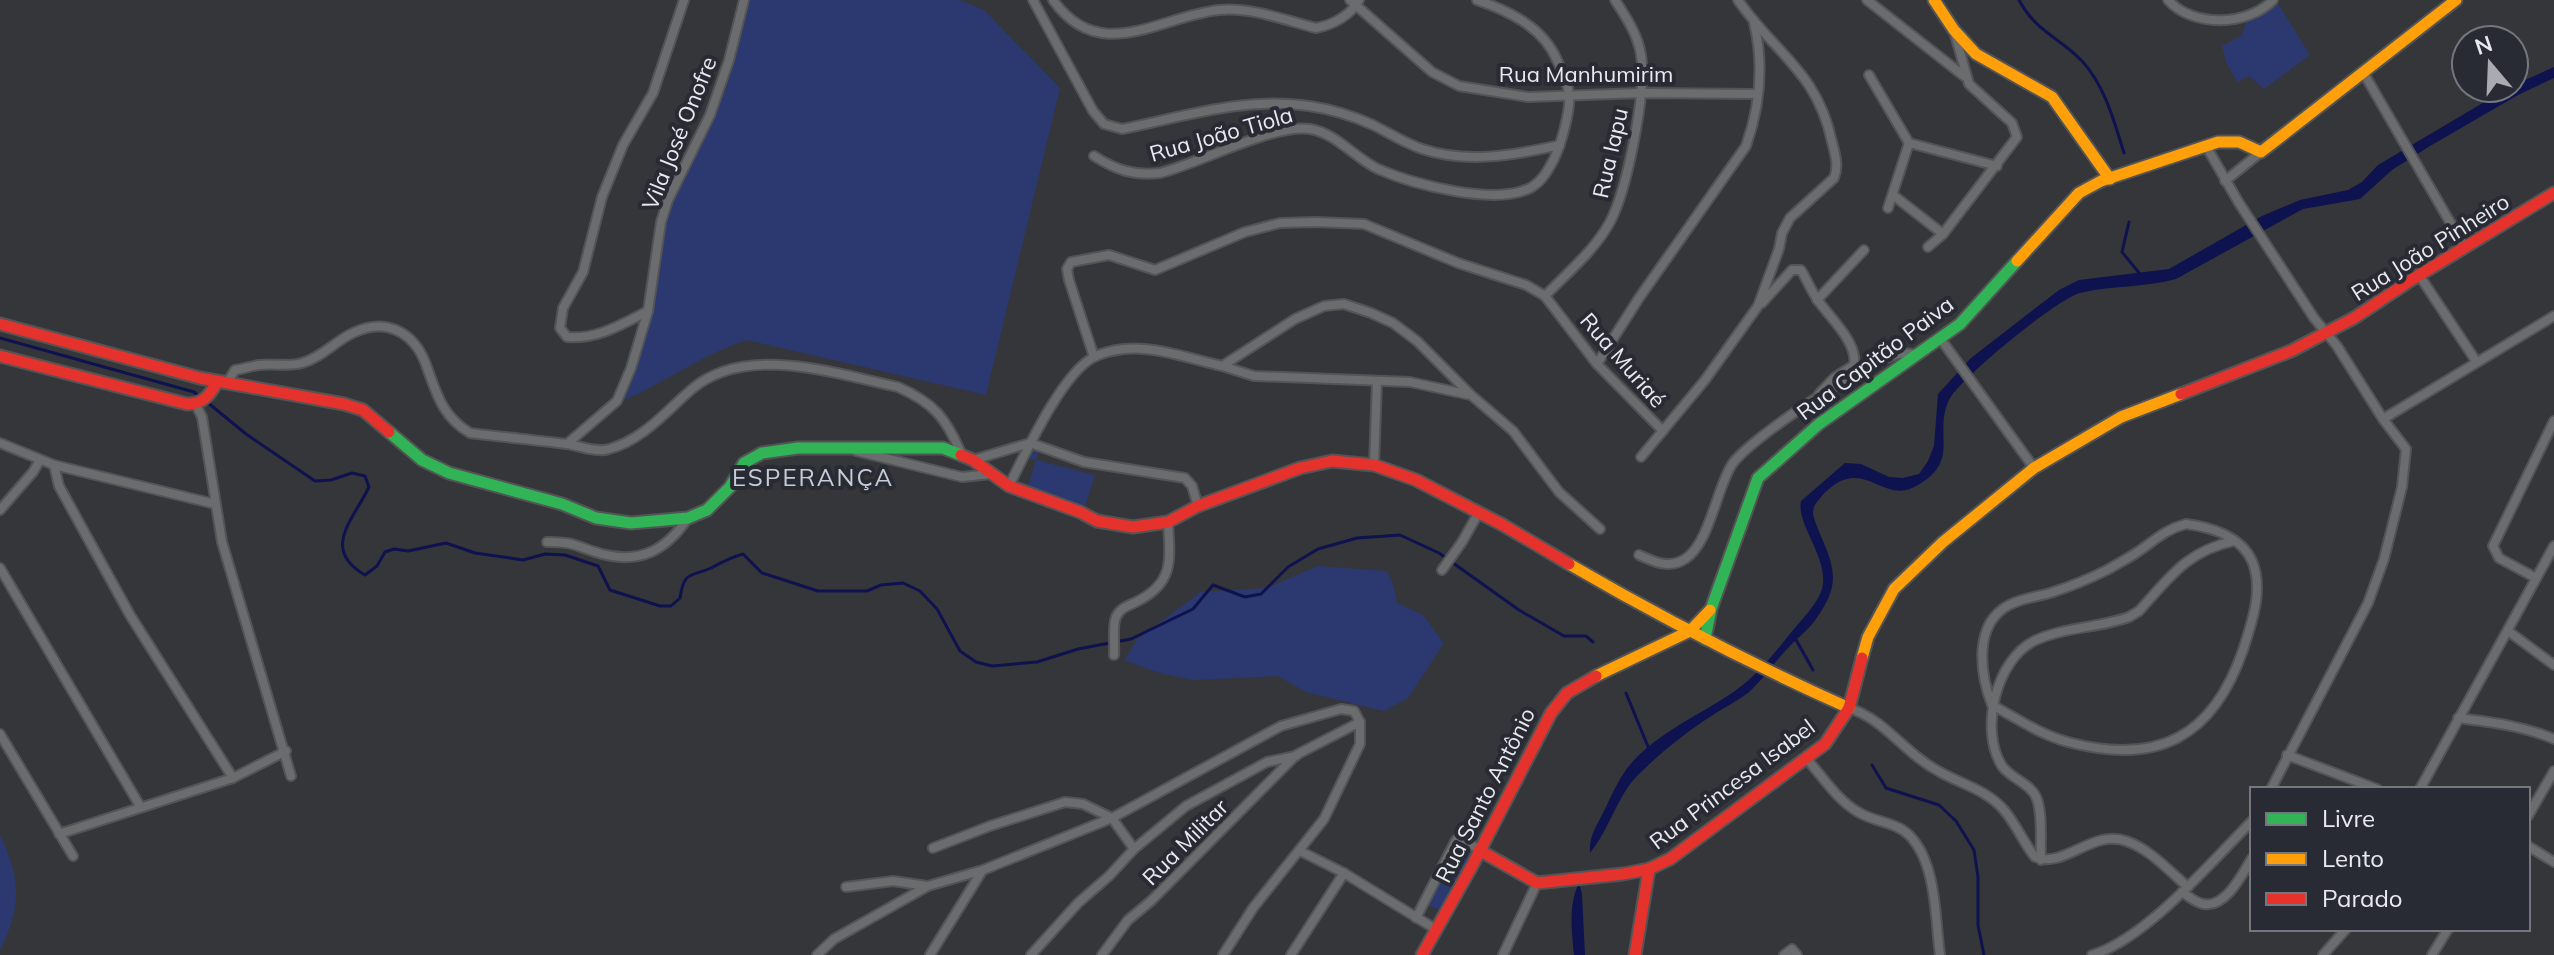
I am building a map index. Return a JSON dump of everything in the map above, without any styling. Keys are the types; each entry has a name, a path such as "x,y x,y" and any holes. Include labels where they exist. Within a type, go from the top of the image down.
{"main road":[{"path":"1934,0 1967,46 1990,64 2052,97 2110,179"},
{"path":"2261,152 2456,0"},
{"name":"Rua Capitão Paiva","path":"1705,639 1711,609 1758,478 1819,424 1960,324 2079,193 2110,179 2228,141 2239,142 2261,152"},
{"name":"Rua João Pinheiro","path":"2325,332 2354,318 2554,193"},
{"path":"0,324 222,383 344,404 363,410 422,460 449,473 562,504 596,518 631,523 688,518 707,510 730,487 744,463 762,453 798,448 920,447 961,453 1009,486 1097,521 1133,527 1168,522 1198,506 1300,468 1332,461 1374,465 1416,480 1479,512 1609,588 1780,677 1844,706"},
{"name":"Rua Princesa Isabel","path":"1537,883 1601,878 1649,869 1670,859 1825,744 1844,706 1868,637 1894,589 1943,542 2034,468 2133,411 2291,351 2325,332"},
{"path":"0,356 202,401 222,383"},
{"path":"1690,631 1711,609"},
{"name":"Rua Santo Antônio","path":"1422,955 1549,714 1562,696 1578,685 1690,631"},
{"path":"1479,850 1537,883"},
{"path":"1635,955 1649,869"}],"street":[{"path":"648,311 601,334 567,337 560,328 563,308 588,259 602,197 623,145 653,93 684,0"},
{"name":"Vila José Onofre","path":"567,444 617,401 636,355 648,311 661,222 668,200 710,115 729,60 744,0"},
{"path":"1033,0 1093,111 1111,128 1122,129 1267,103 1291,104 1343,114 1414,146 1438,153 1469,157 1505,156 1560,145"},
{"path":"1053,0 1076,22 1098,32 1119,35 1148,30 1202,13 1238,10 1316,28 1335,22 1355,2"},
{"path":"1477,0 1505,9 1527,23 1544,40 1555,56 1570,95"},
{"name":"Rua Iapu","path":"1545,296 1609,225 1625,182 1642,93 1641,53 1630,24 1615,0"},
{"name":"Rua Muriaé","path":"1094,357 1069,280 1067,269 1071,262 1109,255 1155,270 1245,232 1280,223 1346,223 1381,229 1458,263 1526,285 1545,296 1597,364 1663,431 1705,380 1758,306 1790,218 1834,178 1837,165 1815,92 1793,62 1753,23 1738,0"},
{"path":"1867,0 1965,77 1976,93 2016,129 2017,137 1997,166 1943,234 1928,247"},
{"path":"2173,2 2197,16 2229,20 2253,15 2273,0"},
{"name":"Rua Manhumirim","path":"1355,2 1432,72 1459,86 1528,97 1642,93 1757,94"},
{"path":"1597,364 1639,298 1735,166 1746,146 1755,120 1761,51 1753,23"},
{"path":"1954,30 1965,77"},
{"path":"2363,72 2465,248"},
{"path":"1869,75 1909,143 1997,166"},
{"name":"Rua João Tiola","path":"1094,156 1116,169 1141,175 1160,173 1268,136 1298,128 1310,129 1325,134 1376,168 1427,186 1468,193 1514,193 1531,187 1545,176 1560,145 1570,95"},
{"path":"1888,208 1909,143"},
{"path":"2206,146 2250,220 2406,449 2406,465 2384,559 2368,603 2272,787"},
{"path":"2225,181 2261,152"},
{"path":"1893,195 1943,234"},
{"path":"1817,300 1864,250"},
{"path":"1758,306 1795,269 1801,270 1817,300 1845,337 1855,359 1854,365 1834,378 1812,402"},
{"path":"2419,275 2476,361"},
{"path":"1222,366 1295,319 1324,306 1344,304 1393,323 1417,341 1471,395 1513,431 1559,492 1600,529"},
{"path":"2383,419 2554,316"},
{"path":"222,383 235,370 261,364 300,363 321,355 356,331 372,327 389,328 413,340 442,406 455,424 470,433 605,451 629,442 648,429 701,381 729,368 786,365 898,387 922,400 948,423 961,453"},
{"path":"1940,338 2034,468"},
{"path":"1009,486 1030,443 1073,375 1094,357 1124,349 1155,351 1254,376 1410,382 1471,395"},
{"path":"1639,555 1655,563 1669,565 1684,559 1695,550 1703,536 1719,491 1739,454 1812,402 1894,355 1916,354"},
{"path":"1374,465 1377,381"},
{"path":"202,401 222,542 291,776"},
{"path":"2536,578 2499,558 2493,546 2554,421"},
{"path":"1641,457 1663,431"},
{"path":"0,443 54,465 215,504"},
{"path":"973,460 1030,443 1084,462 1185,478 1192,486 1198,506"},
{"path":"847,449 962,477 991,474"},
{"path":"0,510 40,460"},
{"path":"54,465 59,486 122,602 233,778"},
{"path":"1444,567 1479,512"},
{"path":"547,542 561,541 624,558 648,554 667,545 688,518"},
{"path":"1114,651 1115,622 1124,607 1160,586 1170,559 1168,522"},
{"path":"1992,705 2068,742 2128,750 2155,746 2184,736 2211,711 2228,685 2250,628 2256,603 2256,577 2251,559 2236,541 2202,526 2186,524 2173,527 2104,571 2005,607 1987,631 1982,650 1982,679 1992,705 1992,731 2002,766 2036,795 2040,808 2041,860"},
{"path":"1992,705 2010,663 2022,649 2046,637 2129,617 2139,611 2187,560 2216,545 2236,541"},
{"path":"2421,787 2554,546"},
{"path":"0,568 140,806"},
{"path":"2508,631 2554,665"},
{"path":"1844,706 1873,718 1939,772 1971,785 2004,809 2027,848 2041,860 2053,860 2089,843 2108,838 2126,840 2148,852 2201,904 2209,905 2224,898 2250,861"},
{"path":"817,955 834,939 928,886 983,870 1112,818 1281,726 1347,709 1357,714 1360,744 1324,819 1253,908 1223,955"},
{"path":"2458,718 2495,722 2535,731 2554,739"},
{"path":"1031,955 1078,903 1134,849 1186,806 1267,762 1296,755 1360,722"},
{"path":"0,734 73,856"},
{"path":"59,834 233,778 286,751"},
{"name":"Rua Militar","path":"1102,955 1128,920 1296,755"},
{"path":"2287,755 2372,787"},
{"path":"1806,758 1854,810 1897,827 1915,843 1930,880 1940,955"},
{"path":"2530,813 2554,771"},
{"path":"933,848 1065,802 1083,804 1112,818 1134,849"},
{"path":"2092,955 2126,940 2185,889 2250,823"},
{"path":"1416,918 1456,840 1462,838 1479,850"},
{"path":"2530,847 2554,862"},
{"path":"1300,851 1344,873 1437,930"},
{"path":"930,955 983,870"},
{"path":"1291,955 1344,873"},
{"path":"846,887 893,881 928,886"},
{"path":"1503,955 1537,883"},
{"path":"2323,955 2344,931"},
{"path":"2432,955 2447,931"},
{"path":"1784,955 1792,949 1797,955"}],"shaded area":[{"path":"750,0 960,0 984,10 1060,88 986,395 747,340 714,353 619,402 639,351 660,270 668,207 726,89"},
{"path":"2277,2 2310,55 2264,89 2249,76 2237,82 2226,62 2222,46 2242,35 2247,20"},
{"path":"2554,67 2554,78 2530,89 2530,78"},
{"path":"2481,104 2502,104 2392,170 2360,199 2303,209 2176,279 2080,293 2068,298 1970,375 1949,400 1943,424 1942,456 1931,476 1905,490 1893,490 1858,478 1846,479 1832,487 1816,503 1813,514 1833,577 1830,593 1821,611 1749,692 1683,736 1637,776 1590,853 1596,827 1632,762 1661,737 1752,677 1817,600 1823,578 1818,554 1803,521 1801,501 1845,463 1861,464 1889,477 1919,474 1934,446 1938,394 1971,358 2059,290 2079,280 2169,269 2262,216 2300,200 2348,190 2362,182 2378,165"},
{"path":"1030,449 1039,451 1036,460 1027,458"},
{"path":"1036,460 1095,475 1085,506 1027,489"},
{"path":"1318,566 1387,571 1397,603 1423,615 1444,643 1408,698 1384,711 1306,692 1278,676 1195,680 1159,673 1125,660 1136,640 1201,592 1267,588"},
{"path":"0,835 12,865 16,892 12,920 0,950"},
{"path":"1455,846 1472,855 1443,912 1426,904"},
{"path":"1579,883 1585,955 1574,955 1572,937 1572,909"}],"waterway":[{"path":"2019,0 2033,20 2082,61 2097,81 2124,153"},
{"path":"2129,222 2122,252 2140,274"},
{"path":"0,338 194,392 201,398"},
{"path":"207,402 246,434 315,481 331,480 352,473 365,476 369,487 349,522 343,544 345,555 352,565 365,575 377,566 385,552 446,543 475,553 523,560 545,554 565,555 598,566 610,590 660,606 671,606 680,598 684,583 690,576 743,554 762,573 818,591 867,591 881,585 903,583 920,591 937,609 960,651 976,662 992,666 1037,662 1078,649 1131,639 1193,609 1213,585 1245,597 1261,594 1288,567 1318,549 1357,538 1400,535 1439,553 1519,610 1564,636 1586,636 1593,642"},
{"path":"1795,638 1813,670"},
{"path":"1626,693 1649,749"},
{"path":"1872,765 1886,788 1939,805 1956,821 1974,850 1978,877 1978,925 1984,955"}],"traffic: fast":[{"path":"1705,639 1711,609 1758,478 1819,424 1960,324 2017,261"},
{"path":"389,432 422,460 449,473 562,504 596,518 631,523 688,518 707,510 730,487 744,463 762,453 798,448 943,448 961,455"}],"traffic: slow":[{"path":"1934,0 1954,30 1976,54 2052,97 2110,179"},
{"path":"2017,261 2079,193 2101,181 2218,142 2239,142 2261,152 2456,0"},
{"path":"1862,658 1868,637 1894,589 1943,542 2034,468 2121,417 2181,394"},
{"path":"1569,564 1707,640 1849,708"},
{"path":"1596,676 1690,631 1710,610"}],"traffic: jam":[{"path":"2181,394 2291,351 2354,318 2554,193"},
{"path":"0,324 200,378 344,404 363,410 389,432"},
{"path":"0,356 187,404 205,398 217,382"},
{"path":"961,455 1009,486 1097,521 1133,527 1168,522 1198,506 1300,468 1332,461 1374,465 1416,480 1503,525 1569,564"},
{"path":"1479,850 1537,883 1623,874 1649,869 1670,859 1825,744 1849,708 1862,658"},
{"path":"1422,955 1551,713 1567,693 1596,676"},
{"path":"1635,955 1649,869"}],"district":[{"name":"ESPERANÇA","path":"813,477"}]}
